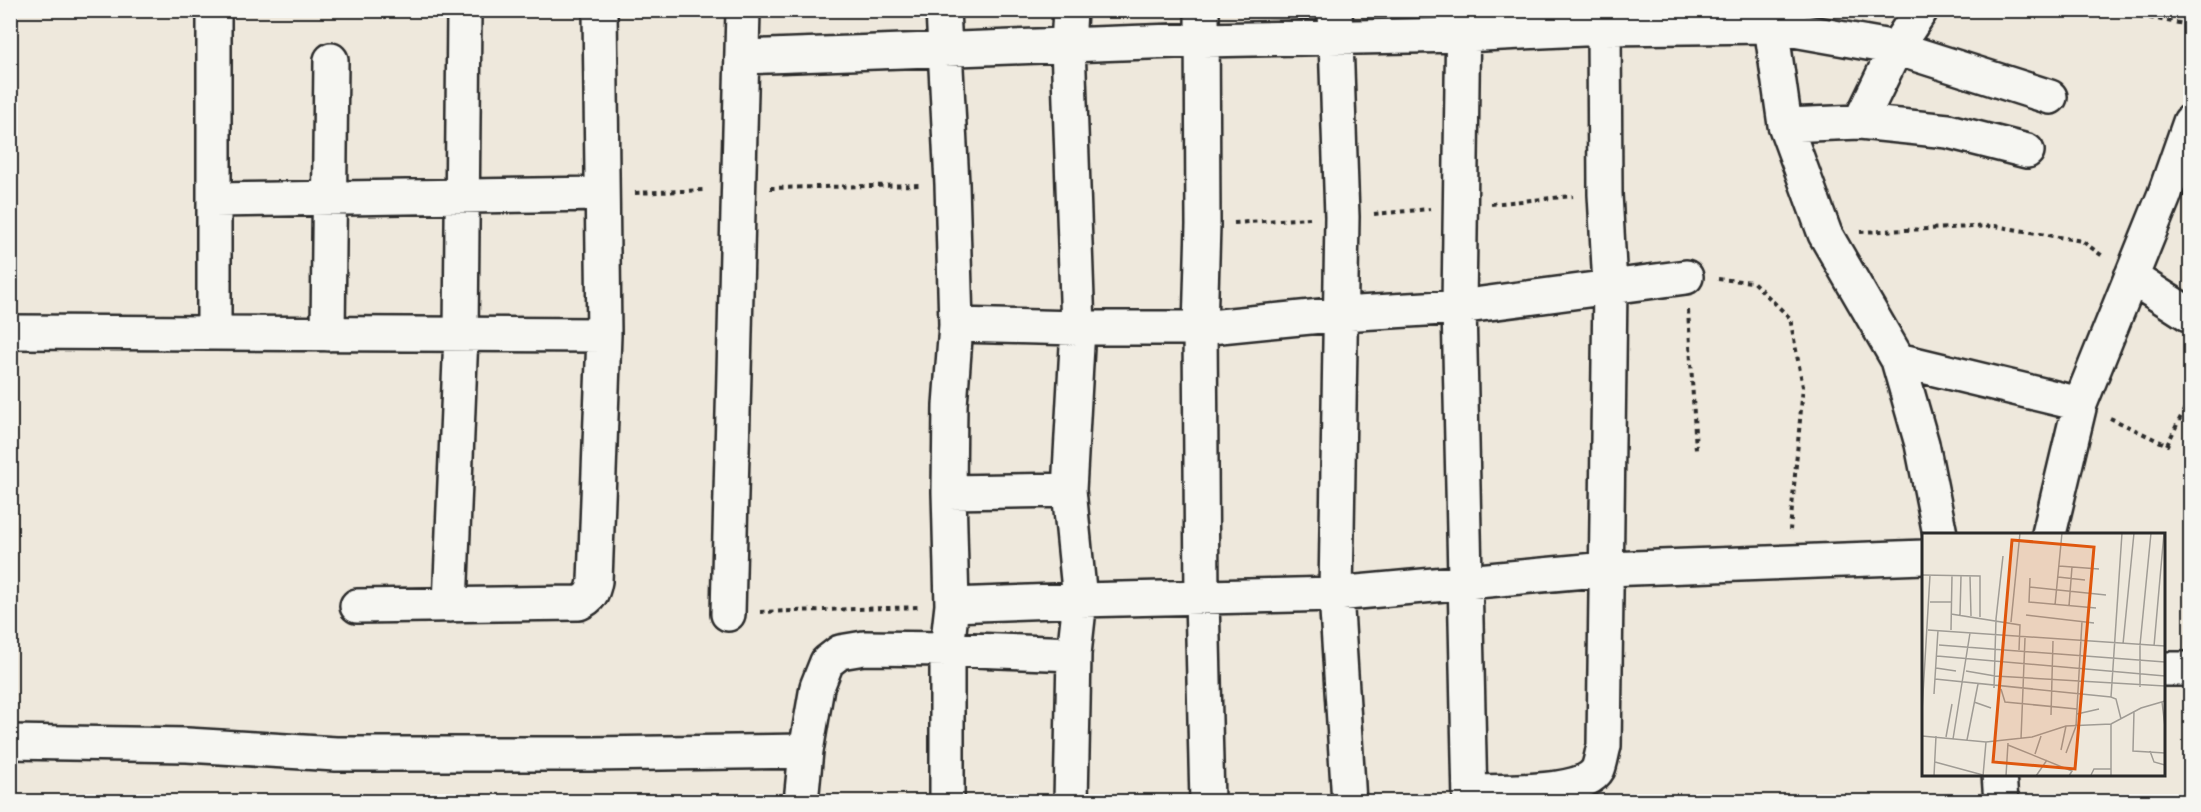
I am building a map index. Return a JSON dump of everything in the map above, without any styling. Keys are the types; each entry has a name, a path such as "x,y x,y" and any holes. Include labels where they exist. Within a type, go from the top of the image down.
{"street":[{"path":"214,10 214,333"},
{"path":"450,605 461,334 464,10"},
{"path":"357,606 579,603 587,600 593,592 604,335 600,10"},
{"path":"728,614 743,10"},
{"path":"943,10 952,184 956,325 950,405 949,492 952,605 947,649 947,801"},
{"path":"1070,10 1068,45 1078,328 1069,490 1080,600 1074,654 1071,801"},
{"path":"1860,122 1896,48 1921,10"},
{"path":"742,57 1068,45 1202,25 1463,23 1604,28 1658,19 1772,18 1896,48 2050,97"},
{"path":"1772,18 1785,125 1825,234 1866,309 1898,360 1922,444 1940,533"},
{"path":"1463,23 1459,307 1471,797 1566,787 1586,781 1598,769 1604,746 1610,286 1605,194 1604,28"},
{"path":"1335,24 1342,217 1336,594 1349,801"},
{"path":"1202,25 1203,225 1200,328 1202,598 1207,801"},
{"path":"328,334 331,60"},
{"path":"1785,125 1860,122 1948,131 2027,151"},
{"path":"2049,533 2080,404 2164,196 2190,122"},
{"path":"214,200 601,194"},
{"path":"956,325 1200,328 1341,314 1459,307 1686,277"},
{"path":"2131,277 2190,315"},
{"path":"10,332 604,335"},
{"path":"1898,360 2080,404"},
{"path":"949,492 1069,490"},
{"path":"952,605 1336,594 1607,569 1922,557"},
{"path":"801,801 806,751 817,687 827,662 840,652 864,648 1074,654"},
{"path":"10,742 187,745 336,754 806,751"},
{"path":"1999,776 2001,801"}],"path":[{"path":"2105,10 2190,25"},
{"path":"601,194 952,184"},
{"path":"1203,225 1342,217"},
{"path":"1825,234 1995,226 2082,241 2131,277"},
{"path":"1696,450 1686,277 1753,282 1790,318 1803,387 1787,563"},
{"path":"2080,404 2167,445 2190,398"},
{"path":"728,614 952,605"}]}
